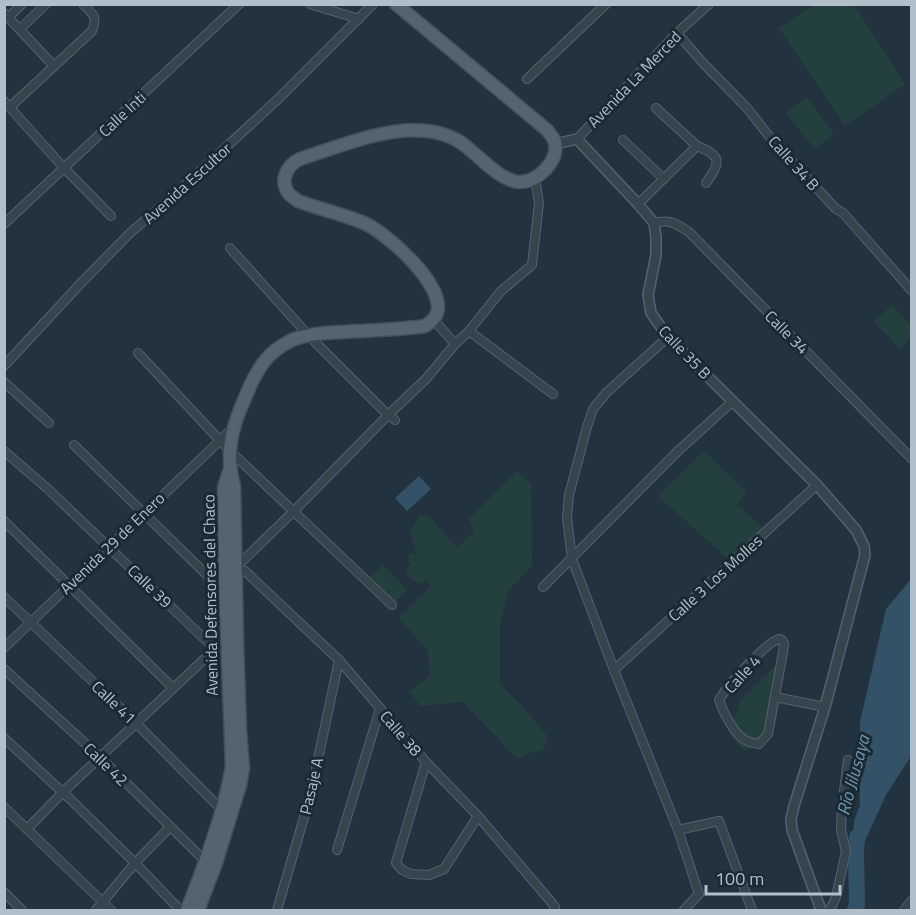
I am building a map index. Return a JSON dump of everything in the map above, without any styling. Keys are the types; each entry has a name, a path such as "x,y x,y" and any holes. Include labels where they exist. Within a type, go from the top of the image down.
{"main road":[{"path":"230,469 225,445 252,382 270,355 291,340 325,333 425,326 434,320 438,311 435,291 412,261 387,237 364,223 298,201 289,195 285,186 285,177 293,162 385,132 414,130 443,134 453,138 513,182 535,178 550,163 555,152 553,137 547,130 396,4"},
{"name":"Avenida Defensores del Chaco","path":"226,646 235,569 234,486 230,469"},
{"name":"Avenida Defensores del Chaco","path":"198,910 227,808 233,757 226,646 224,487 230,469"},
{"name":"Avenida Defensores del Chaco","path":"187,910 211,862"}],"street":[{"path":"22,4 7,15 54,66"},
{"path":"20,29 46,4"},
{"path":"83,4 95,18 92,30 54,66 7,104 111,216"},
{"name":"Calle Inti","path":"4,224 239,4"},
{"path":"310,4 359,19"},
{"name":"Avenida Escultor","path":"4,366 130,234 277,100 374,4"},
{"path":"527,79 606,4"},
{"name":"Avenida La Merced","path":"555,144 577,140 677,33 709,4"},
{"name":"Calle 34 B","path":"677,33 912,291"},
{"path":"656,108 696,146 714,155 717,162 716,170 706,183"},
{"path":"577,140 654,223"},
{"path":"623,140 664,179"},
{"path":"638,204 696,146"},
{"path":"75,445 210,578 225,578 392,418 501,291 532,265 539,203 535,178"},
{"name":"Calle 34","path":"654,223 663,220 675,223 689,232 912,459"},
{"name":"Calle 35 B","path":"654,223 656,255 648,295 651,313 668,336 817,485 856,530 864,546 865,555 825,707"},
{"path":"230,248 309,336 392,418"},
{"path":"434,320 455,344"},
{"path":"469,331 553,394"},
{"path":"668,336 606,393 593,409 569,495 567,518 572,559 678,830 699,894 684,910"},
{"path":"138,353 225,445 392,605"},
{"path":"4,382 49,423"},
{"path":"543,587 678,451 734,401"},
{"name":"Avenida 29 de Enero","path":"4,648 144,513 225,445"},
{"name":"Calle 39","path":"4,451 109,547 226,646"},
{"name":"Calle 3 Los Molles","path":"614,670 817,485"},
{"path":"4,521 173,688"},
{"name":"Calle 38","path":"235,569 245,571 339,660 426,762 478,816 552,903 554,910"},
{"name":"Calle 41","path":"4,597 136,723 217,805 227,808"},
{"name":"Calle 4","path":"779,639 784,644 775,697 768,734 759,744 743,740 723,711 719,700 725,690 766,647 779,639"},
{"path":"27,829 173,688 226,646"},
{"name":"Pasaje A","path":"277,910 310,797 339,660"},
{"name":"Calle 42","path":"4,669 100,757 201,857 211,862"},
{"path":"775,697 825,707 791,819 792,830 821,910"},
{"path":"337,850 380,709"},
{"path":"4,738 63,792 180,910"},
{"path":"829,910 836,897 846,851 841,830 848,760"},
{"path":"426,762 396,863 402,870 411,874 429,875 444,869 478,816"},
{"path":"4,807 111,910"},
{"path":"678,830 719,821 752,910"},
{"path":"96,910 135,863 170,827"},
{"path":"4,892 22,910"},
{"path":"904,910 912,900"}],"green space":[{"path":"814,5 854,5 905,84 845,126 779,28"},
{"path":"806,97 834,134 815,149 786,113"},
{"path":"892,305 911,325 911,338 900,349 874,322"},
{"path":"704,451 747,493 737,504 770,536 737,567 658,496"},
{"path":"517,471 531,484 532,565 508,591 500,623 500,684 548,737 543,750 517,759 463,702 420,706 410,691 430,675 428,651 399,618 430,587 427,578 420,584 413,581 405,570 411,565 407,560 408,556 412,552 417,556 410,534 419,516 429,516 457,548 474,531 469,519"},
{"path":"383,565 407,590 394,603 369,578"},
{"path":"779,666 773,706 765,735 758,746 744,750 736,742 731,727 741,700 772,669"}],"water":[{"path":"419,476 431,489 407,511 395,498"},
{"name":"Río Jilusaya","path":"911,579 911,756 886,795 851,871 854,821 860,805 860,722 886,609"}],"waterway":[{"name":"Río Jilusaya","path":"855,910 857,905 857,837"}]}
